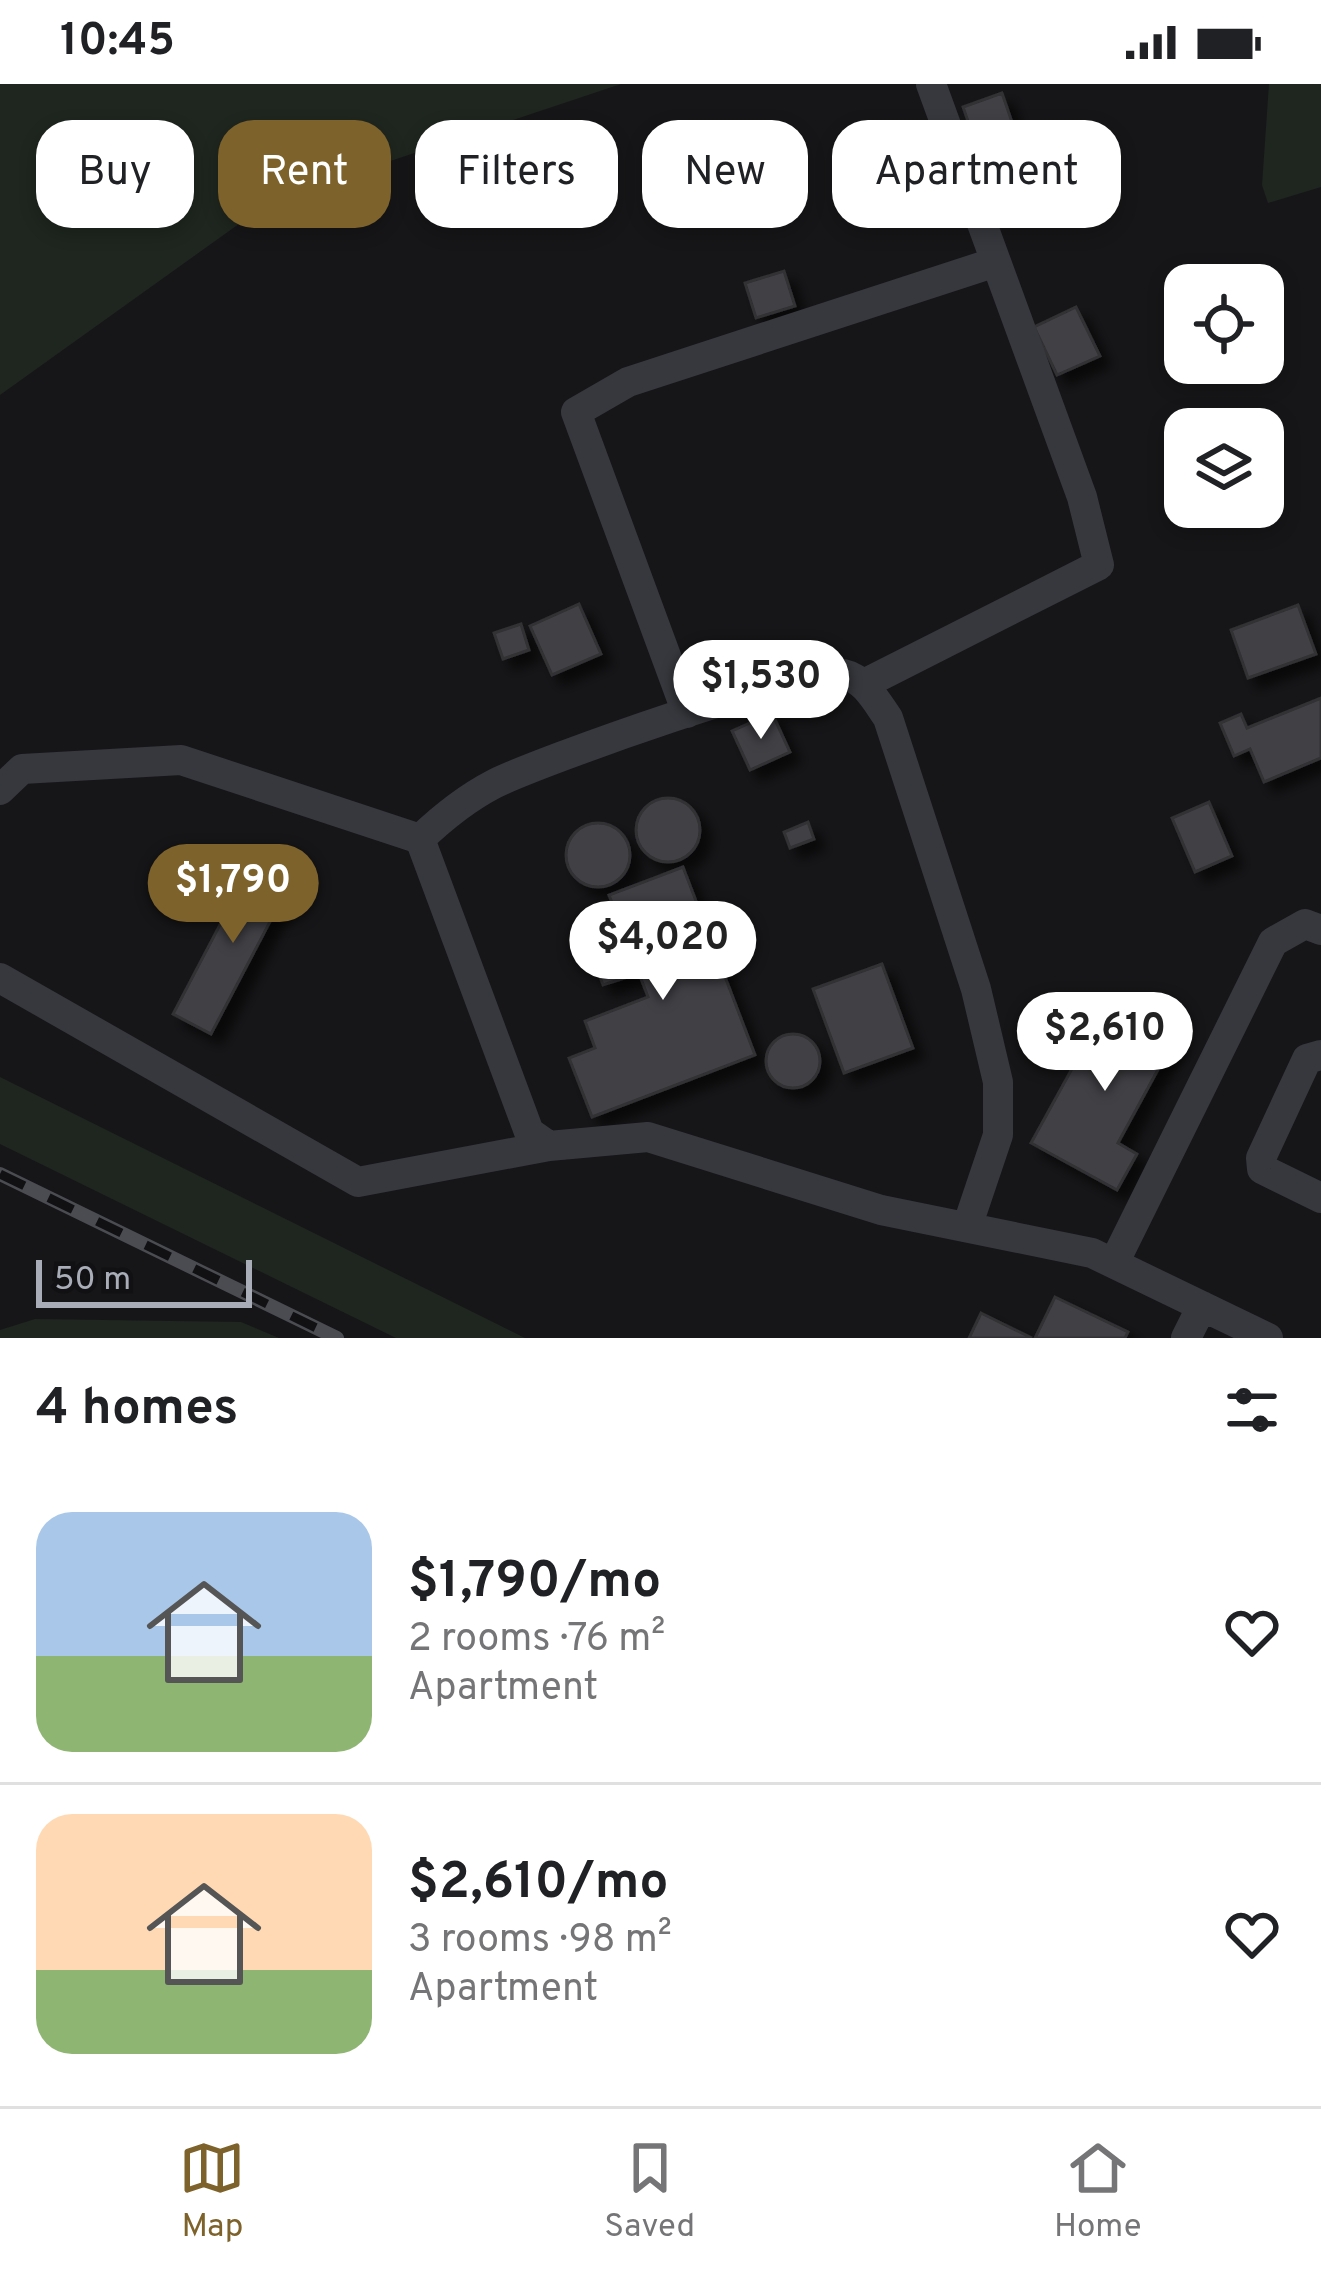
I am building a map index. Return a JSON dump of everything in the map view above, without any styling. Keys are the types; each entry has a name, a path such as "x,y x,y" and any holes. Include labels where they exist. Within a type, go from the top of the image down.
{"lane":[{"path":"864,684 1100,565 1082,497 931,84"},
{"path":"687,713 576,412 628,382 996,262"},
{"path":"420,839 441,818 494,784 733,696 841,672 864,684 888,718 976,989 998,1082 998,1135 968,1227"},
{"path":"0,790 22,770 181,760 420,839"},
{"path":"420,839 530,1132 549,1146"},
{"path":"1114,1263 1273,942 1304,924 1321,930"},
{"path":"0,979 358,1182 549,1146 648,1137 880,1210 1092,1252 1268,1338"},
{"path":"1319,1190 1262,1168 1261,1158 1307,1059 1321,1055"},
{"path":"1186,1338 1202,1306"}],"shaded area":[{"path":"0,84 621,84 513,120 415,120 415,153 391,161 391,120 218,120 218,228 233,228 0,395"},
{"path":"1269,84 1321,84 1321,187 1268,203 1262,185"},
{"path":"0,1077 525,1338 396,1338 0,1144"},
{"path":"35,1319 241,1322 279,1338 0,1338 0,1330"}],"building":[{"path":"1002,93 1011,120 967,120 963,107"},
{"path":"784,271 795,306 756,318 745,283"},
{"path":"1076,307 1100,356 1057,375 1034,327"},
{"path":"579,604 601,654 552,675 530,626"},
{"path":"1298,605 1316,654 1248,678 1231,630"},
{"path":"521,624 529,650 503,659 494,633"},
{"path":"1321,698 1321,758 1264,782 1250,749 1234,756 1220,723 1241,714 1247,728"},
{"path":"772,713 790,752 750,770 732,731"},
{"path":"668,798 690,808 700,830 690,852 668,862 646,852 636,830 646,808"},
{"path":"1209,802 1232,856 1195,872 1172,818"},
{"path":"808,822 814,839 790,848 784,832"},
{"path":"598,823 620,833 630,855 620,877 598,887 576,877 566,855 576,833"},
{"path":"255,858 293,878 211,1034 173,1014"},
{"path":"683,867 755,1055 592,1117 569,1058 595,1048 585,1021 648,997 609,895"},
{"path":"626,950 634,975 603,985 594,961"},
{"path":"882,964 913,1048 844,1073 813,989"},
{"path":"1124,999 1161,1020 1155,1032 1173,1042 1118,1143 1137,1154 1117,1190 1031,1143 1106,1007 1117,1013"},
{"path":"793,1034 812,1042 820,1061 812,1080 793,1088 774,1080 766,1061 774,1042"},
{"path":"1055,1297 1128,1332 1125,1338 1035,1338"},
{"path":"981,1313 1032,1338 969,1338"}],"railway":[{"path":"0,1174 337,1338"}]}
